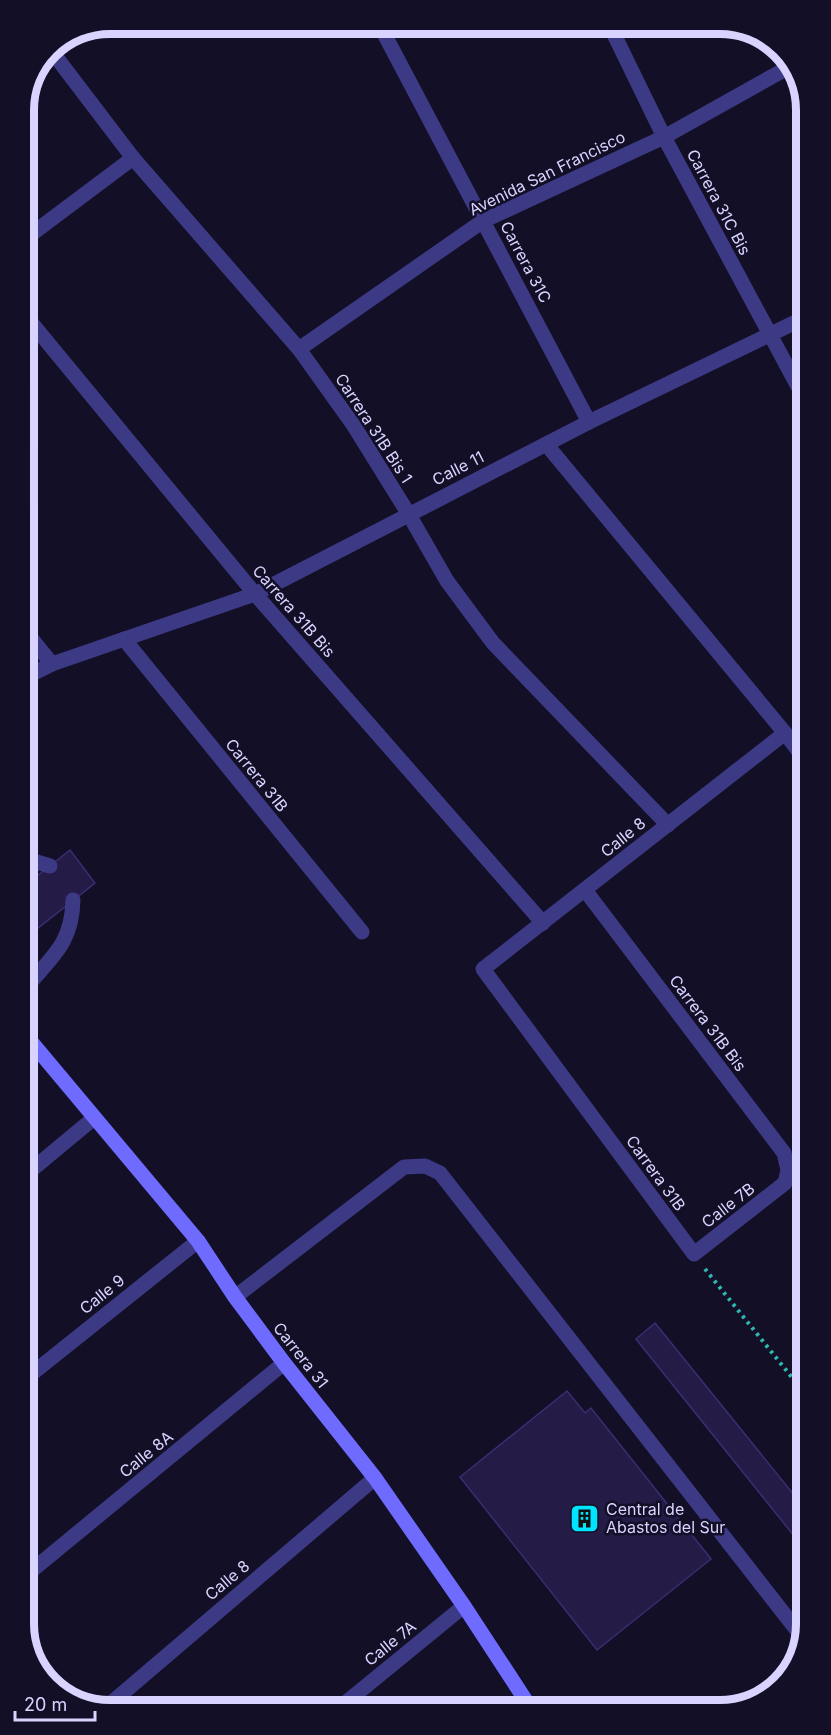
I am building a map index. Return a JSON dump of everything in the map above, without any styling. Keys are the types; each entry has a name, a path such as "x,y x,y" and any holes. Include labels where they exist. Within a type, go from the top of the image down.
{"main road":[{"name":"Carrera 31","path":"35,1046 198,1241 235,1297 284,1363 375,1478 464,1606 525,1700"}],"street":[{"name":"Carrera 31C","path":"386,35 589,422"},
{"name":"Carrera 31C Bis","path":"614,35 664,137 796,383"},
{"name":"Carrera 31B Bis 1","path":"57,58 133,158 299,349 354,426 408,513 447,582 493,643 668,825"},
{"name":"Avenida San Francisco","path":"299,349 483,221 664,137 784,70"},
{"path":"35,232 133,158"},
{"name":"Calle 11","path":"35,673 52,664 255,594 408,513 796,322"},
{"name":"Carrera 31B Bis","path":"35,327 255,594 543,923"},
{"path":"546,444 796,748"},
{"name":"Carrera 31B","path":"124,639 362,932"},
{"path":"35,643 52,664"},
{"name":"Calle 8","path":"483,969 785,733"},
{"path":"35,861 50,866"},
{"name":"Carrera 31B Bis","path":"585,891 784,1153 788,1170 785,1183"},
{"path":"35,977 62,946 72,921 73,900"},
{"name":"Carrera 31B","path":"483,969 694,1254"},
{"path":"35,1166 94,1118"},
{"path":"235,1297 404,1167 425,1166 440,1173 796,1629"},
{"name":"Calle 7B","path":"694,1254 785,1183"},
{"name":"Calle 9","path":"35,1371 198,1241"},
{"name":"Calle 8A","path":"35,1568 284,1363"},
{"name":"Calle 8","path":"115,1700 375,1478"},
{"name":"Calle 7A","path":"348,1700 464,1606"}],"path":[{"path":"694,1254 796,1382"}],"building":[{"path":"70,850 95,883 35,930 35,878"},
{"path":"655,1323 796,1497 796,1538 636,1339"},
{"name":"Central de Abastos del Sur","path":"567,1391 585,1413 591,1408 711,1559 597,1650 460,1477"},
{"path":"780,1669 781,1671 771,1682 751,1694"}],"place":[{"name":"Central de Abastos del Sur","path":"585,1518"}]}
